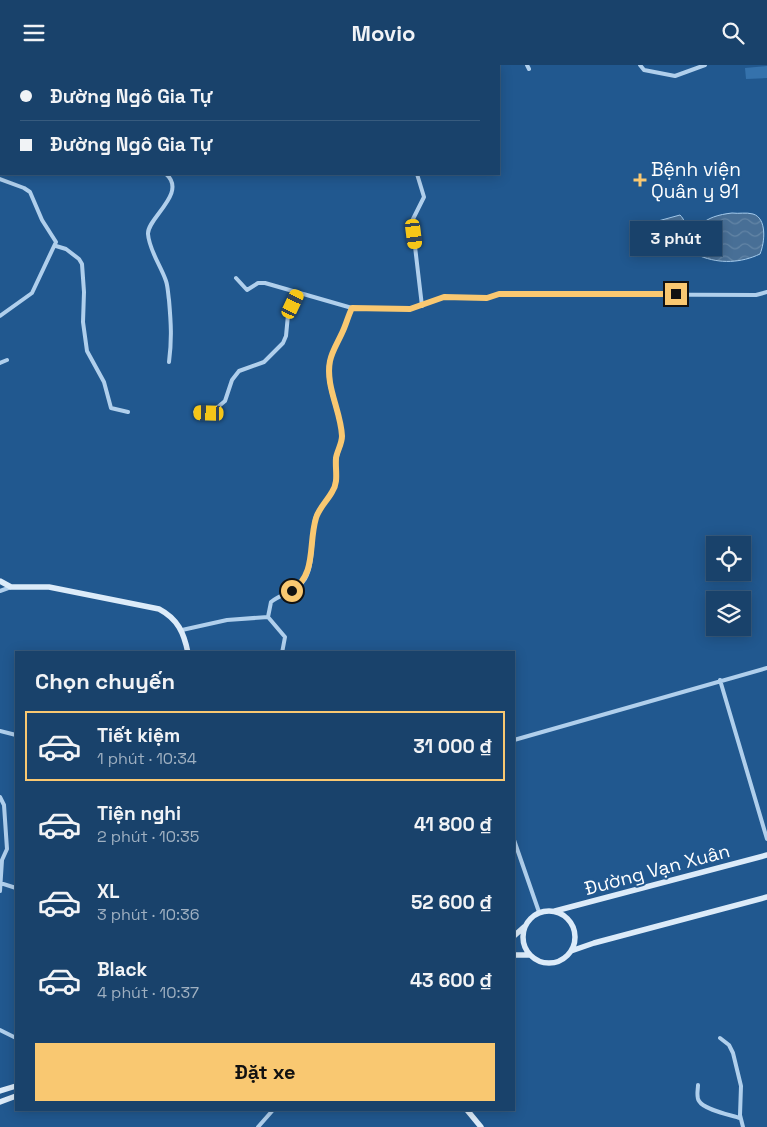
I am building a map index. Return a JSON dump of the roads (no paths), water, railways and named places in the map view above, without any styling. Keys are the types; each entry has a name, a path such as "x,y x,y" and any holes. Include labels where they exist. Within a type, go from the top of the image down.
{"street":[{"path":"640,65 644,70 672,76 705,65"},
{"path":"167,175 172,180 172,187 166,205 150,226 148,235 167,285 172,333 169,362"},
{"path":"417,175 424,197 412,221 422,306"},
{"path":"0,179 30,192 42,220 55,238 56,246 32,293 0,317"},
{"path":"56,246 66,249 79,259 82,264 84,292 83,322 87,351 104,382 111,408 128,412"},
{"path":"236,278 247,290 262,282 352,308 410,309 444,297 487,298 499,294 756,295 767,292"},
{"path":"195,412 209,413 213,411 225,401 232,380 239,371 264,362 283,343 286,336 288,315 298,293"},
{"path":"268,617 271,601 299,586 307,574 317,514 336,483 337,456 342,437 331,389 329,368 332,355 352,308"},
{"path":"0,363 7,360"},
{"path":"0,581 11,587"},
{"path":"0,591 11,587 48,587 159,609 166,613 182,630 187,651"},
{"path":"182,630 227,620 268,617"},
{"path":"268,617 286,637 282,651"},
{"path":"515,740 767,668"},
{"path":"720,680 767,839"},
{"path":"0,731 15,735"},
{"path":"0,797 4,805 7,849 2,860 0,891"},
{"path":"515,843 539,912"},
{"name":"Đường Vạn Xuân","path":"555,911 767,855"},
{"path":"0,883 15,887"},
{"path":"571,951 594,943 767,897"},
{"path":"515,935 530,918 539,912 555,911 562,915 573,927 575,935 571,951 566,957 551,963 543,962 530,955 524,946 522,937 524,927"},
{"path":"515,955 530,955"},
{"path":"0,1029 15,1037"},
{"path":"720,1038 730,1045 741,1086 740,1118 742,1127"},
{"path":"698,1085 698,1097 702,1105 719,1113 740,1118"},
{"path":"0,1091 15,1086"},
{"path":"0,1101 15,1096"},
{"path":"258,1127 272,1111"},
{"path":"468,1111 481,1127"}],"water":[{"path":"732,213 753,214 761,220 764,237 760,254 738,261 715,260 700,256 697,246 697,230 707,220"},
{"path":"680,215 685,222 688,234 685,241 678,245 658,244 656,231 658,221"}],"place":[{"name":"Bệnh viện Quân y 91","path":"640,180"}]}
